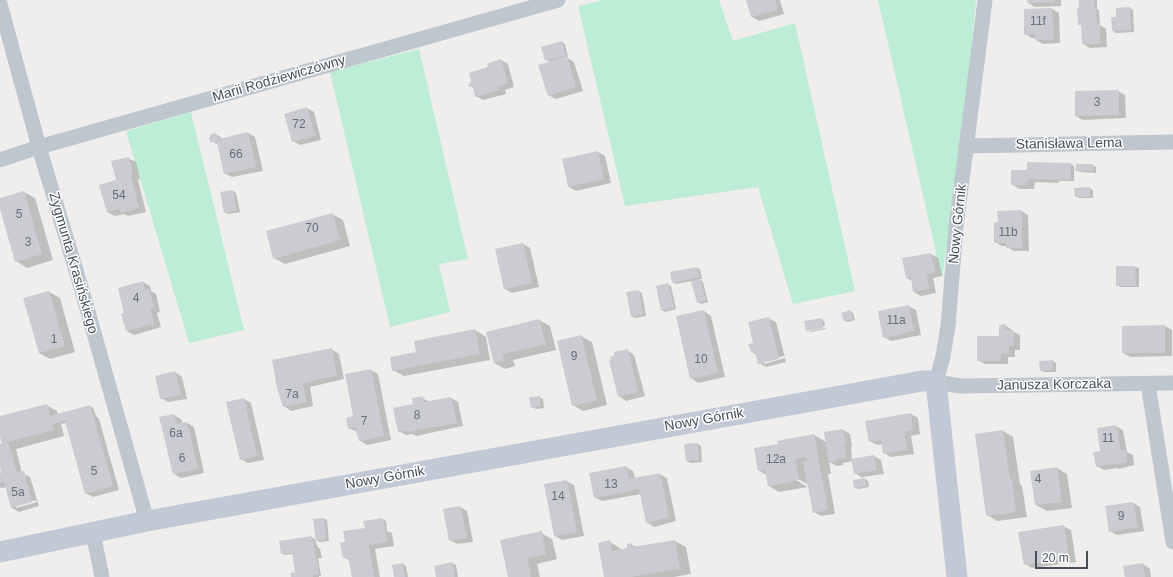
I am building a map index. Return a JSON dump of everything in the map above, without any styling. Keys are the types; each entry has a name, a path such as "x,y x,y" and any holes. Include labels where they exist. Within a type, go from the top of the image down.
{"street":[{"name":"Marii Rodziewiczówny","path":"0,160 39,147 558,0"},
{"name":"Nowy Górnik","path":"0,552 147,521 922,381 936,382 943,356 948,326 956,227 985,0"},
{"name":"Zygmunta Krasińskiego","path":"0,4 39,147 81,287 147,521"},
{"name":"Stanisława Lema","path":"966,146 1173,142"},
{"name":"Janusza Korczaka","path":"936,382 961,386 1173,383"},
{"path":"936,382 957,577"},
{"path":"1148,384 1173,542"},
{"path":"93,533 102,577"}],"green space":[{"path":"604,0 719,0 733,41 795,23 855,291 793,304 758,187 625,206 578,6"},
{"path":"878,0 976,0 961,151 942,278"},
{"path":"419,49 468,259 439,264 450,312 390,327 330,72"},
{"path":"191,112 244,330 189,343 126,131"}],"building":[{"path":"746,0 775,0 777,10 751,17"},
{"path":"1027,0 1054,0 1054,2 1027,3"},
{"path":"1079,0 1094,0 1097,24 1100,24 1100,44 1082,44 1081,24 1078,25 1077,8 1079,7"},
{"path":"1130,7 1131,30 1112,31 1111,17 1116,17 1116,8"},
{"path":"1052,8 1054,40 1035,40 1035,34 1024,35 1024,9"},
{"path":"562,41 566,55 545,61 541,47"},
{"path":"567,56 576,87 548,96 538,65"},
{"path":"501,59 508,83 498,86 499,90 475,97 473,88 468,86 471,81 469,73 488,67 487,65 489,63"},
{"path":"1119,90 1119,115 1075,116 1075,91"},
{"path":"307,107 315,136 292,142 284,114"},
{"path":"248,132 256,167 224,174 217,143 210,142 209,138 211,134 216,133 219,139"},
{"path":"598,151 604,179 568,187 562,159"},
{"path":"129,157 133,175 131,176 139,208 120,213 120,209 107,212 99,185 116,180 111,161"},
{"path":"1027,162 1071,163 1071,180 1028,179 1027,185 1011,185 1011,170 1027,170"},
{"path":"1076,164 1093,164 1093,171 1075,171"},
{"path":"1090,187 1090,197 1075,197 1074,188"},
{"path":"233,190 237,210 224,213 220,192"},
{"path":"24,191 42,254 15,262 0,209 0,198"},
{"path":"1022,210 1022,248 1006,248 1006,243 994,243 994,223 998,222 997,211"},
{"path":"333,213 340,240 273,259 266,231"},
{"path":"523,243 532,283 504,289 495,249"},
{"path":"931,253 935,272 927,274 929,289 913,292 911,277 906,278 902,258"},
{"path":"1116,266 1135,266 1136,286 1116,286"},
{"path":"697,267 699,277 672,283 670,272"},
{"path":"700,279 706,300 697,303 691,281"},
{"path":"143,281 145,290 149,289 154,308 150,309 154,324 126,331 121,314 124,313 118,288"},
{"path":"668,283 674,308 661,311 656,286"},
{"path":"639,290 643,314 631,317 626,292"},
{"path":"49,291 65,346 39,353 23,298"},
{"path":"909,305 914,331 883,338 878,311"},
{"path":"704,310 718,373 690,379 676,316"},
{"path":"850,310 853,319 844,321 841,313"},
{"path":"769,317 779,359 758,364 755,351 751,352 748,344 753,343 748,322"},
{"path":"821,318 823,328 806,331 804,321"},
{"path":"539,319 546,344 503,354 504,361 494,363 486,332"},
{"path":"1005,324 1005,330 1013,330 1014,346 1009,346 1009,354 1001,354 1001,361 977,361 977,336 999,336 999,325"},
{"path":"1165,325 1165,353 1122,353 1122,326"},
{"path":"475,329 480,354 392,371 390,357 416,352 414,341"},
{"path":"581,335 597,400 572,406 557,341"},
{"path":"332,348 337,376 303,383 306,402 283,407 277,388 272,360"},
{"path":"628,349 638,392 618,397 609,361 611,360 610,357 614,356 614,352"},
{"path":"1053,360 1053,370 1040,371 1039,361"},
{"path":"371,369 384,436 359,441 355,427 348,429 346,418 353,416 345,374"},
{"path":"175,371 181,395 160,399 155,376"},
{"path":"423,396 424,402 451,397 457,423 408,432 407,430 398,432 393,408 413,404 412,398"},
{"path":"540,396 541,406 531,408 529,397"},
{"path":"244,398 257,456 240,460 226,402"},
{"path":"47,404 50,416 90,405 113,486 85,494 65,421 52,424 53,430 8,442 17,473 24,471 32,502 11,508 4,482 0,483 0,444 2,444 0,437 0,416"},
{"path":"911,413 913,430 904,432 907,450 883,454 881,440 869,442 865,421"},
{"path":"174,414 177,424 187,422 198,469 173,474 159,417"},
{"path":"1116,425 1121,451 1126,450 1127,462 1096,467 1093,452 1100,451 1097,428"},
{"path":"843,429 846,443 844,444 846,458 836,459 837,461 829,463 824,432"},
{"path":"1003,430 1010,479 1012,479 1016,512 986,516 975,434"},
{"path":"814,434 828,510 813,513 803,461 807,461 806,457 795,459 799,480 768,486 765,470 758,471 754,448 778,444 777,441"},
{"path":"698,443 699,460 686,461 684,444"},
{"path":"874,455 877,470 854,474 851,459"},
{"path":"626,466 629,479 660,473 669,517 646,523 639,489 594,498 589,473"},
{"path":"1057,467 1062,502 1035,505 1030,471"},
{"path":"865,478 866,486 854,488 853,480"},
{"path":"567,480 577,532 554,536 544,484"},
{"path":"1133,502 1138,527 1109,532 1105,506"},
{"path":"460,506 467,538 449,541 443,509"},
{"path":"324,518 326,539 316,541 313,519"},
{"path":"383,518 387,542 369,545 374,577 352,577 348,557 343,558 340,543 345,542 343,531 365,528 363,521"},
{"path":"1064,525 1069,558 1024,565 1018,532"},
{"path":"542,531 546,554 527,558 531,577 508,577 500,540"},
{"path":"312,536 319,574 313,575 313,577 291,577 290,573 295,572 292,553 281,554 279,541"},
{"path":"610,540 612,551 627,548 627,544 631,543 632,547 675,540 680,569 630,577 604,577 598,543"},
{"path":"452,562 455,577 436,577 434,566"},
{"path":"403,563 405,577 394,577 392,565"},
{"path":"1143,563 1145,577 1125,577 1123,566"}]}
